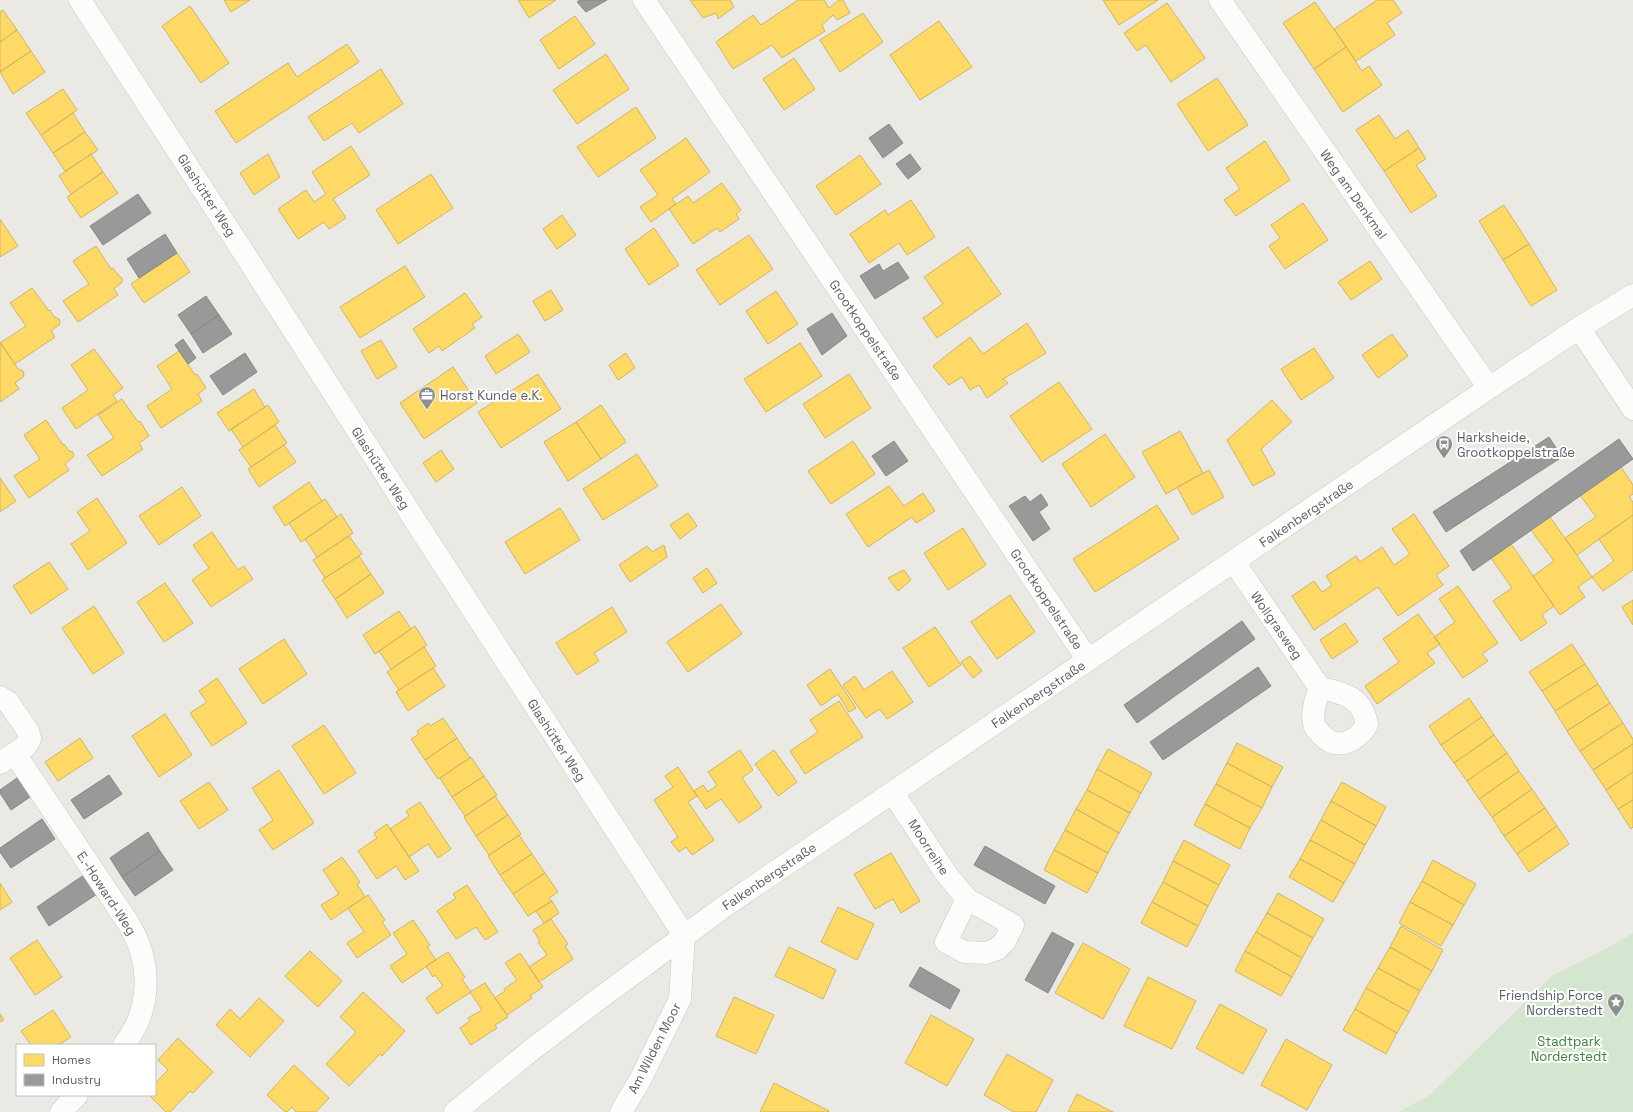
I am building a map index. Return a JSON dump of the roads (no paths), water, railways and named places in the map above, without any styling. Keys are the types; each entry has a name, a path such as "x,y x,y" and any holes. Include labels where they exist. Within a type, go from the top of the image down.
{"street":[{"name":"Glashütter Weg","path":"80,0 684,935"},
{"name":"Grootkoppelstraße","path":"644,0 1088,660"},
{"name":"Weg am Denkmal","path":"1220,0 1489,388"},
{"name":"Falkenbergstraße","path":"455,1112 540,1044 684,935 1489,388 1579,328 1633,295"},
{"path":"1579,328 1633,409"},
{"name":"Wollgrasweg","path":"1234,562 1320,688"},
{"name":"E.-Howard-Weg","path":"0,697 8,702 30,735 28,744 7,758 129,924 137,940 145,967 145,994 138,1021 125,1044"},
{"name":"Moorreihe","path":"893,793 947,875 967,899"},
{"name":"Am Wilden Moor","path":"621,1112 640,1080 680,998 684,935"},
{"path":"61,1112 76,1096"}],"place":[{"name":"Horst Kunde e.K.","path":"427,410"},
{"name":"Harksheide, Grootkoppelstraße","path":"1444,459"},
{"name":"Friendship Force Norderstedt","path":"1616,1017"}],"park label":[{"name":"Stadtpark Norderstedt","path":"1569,1048"}]}
